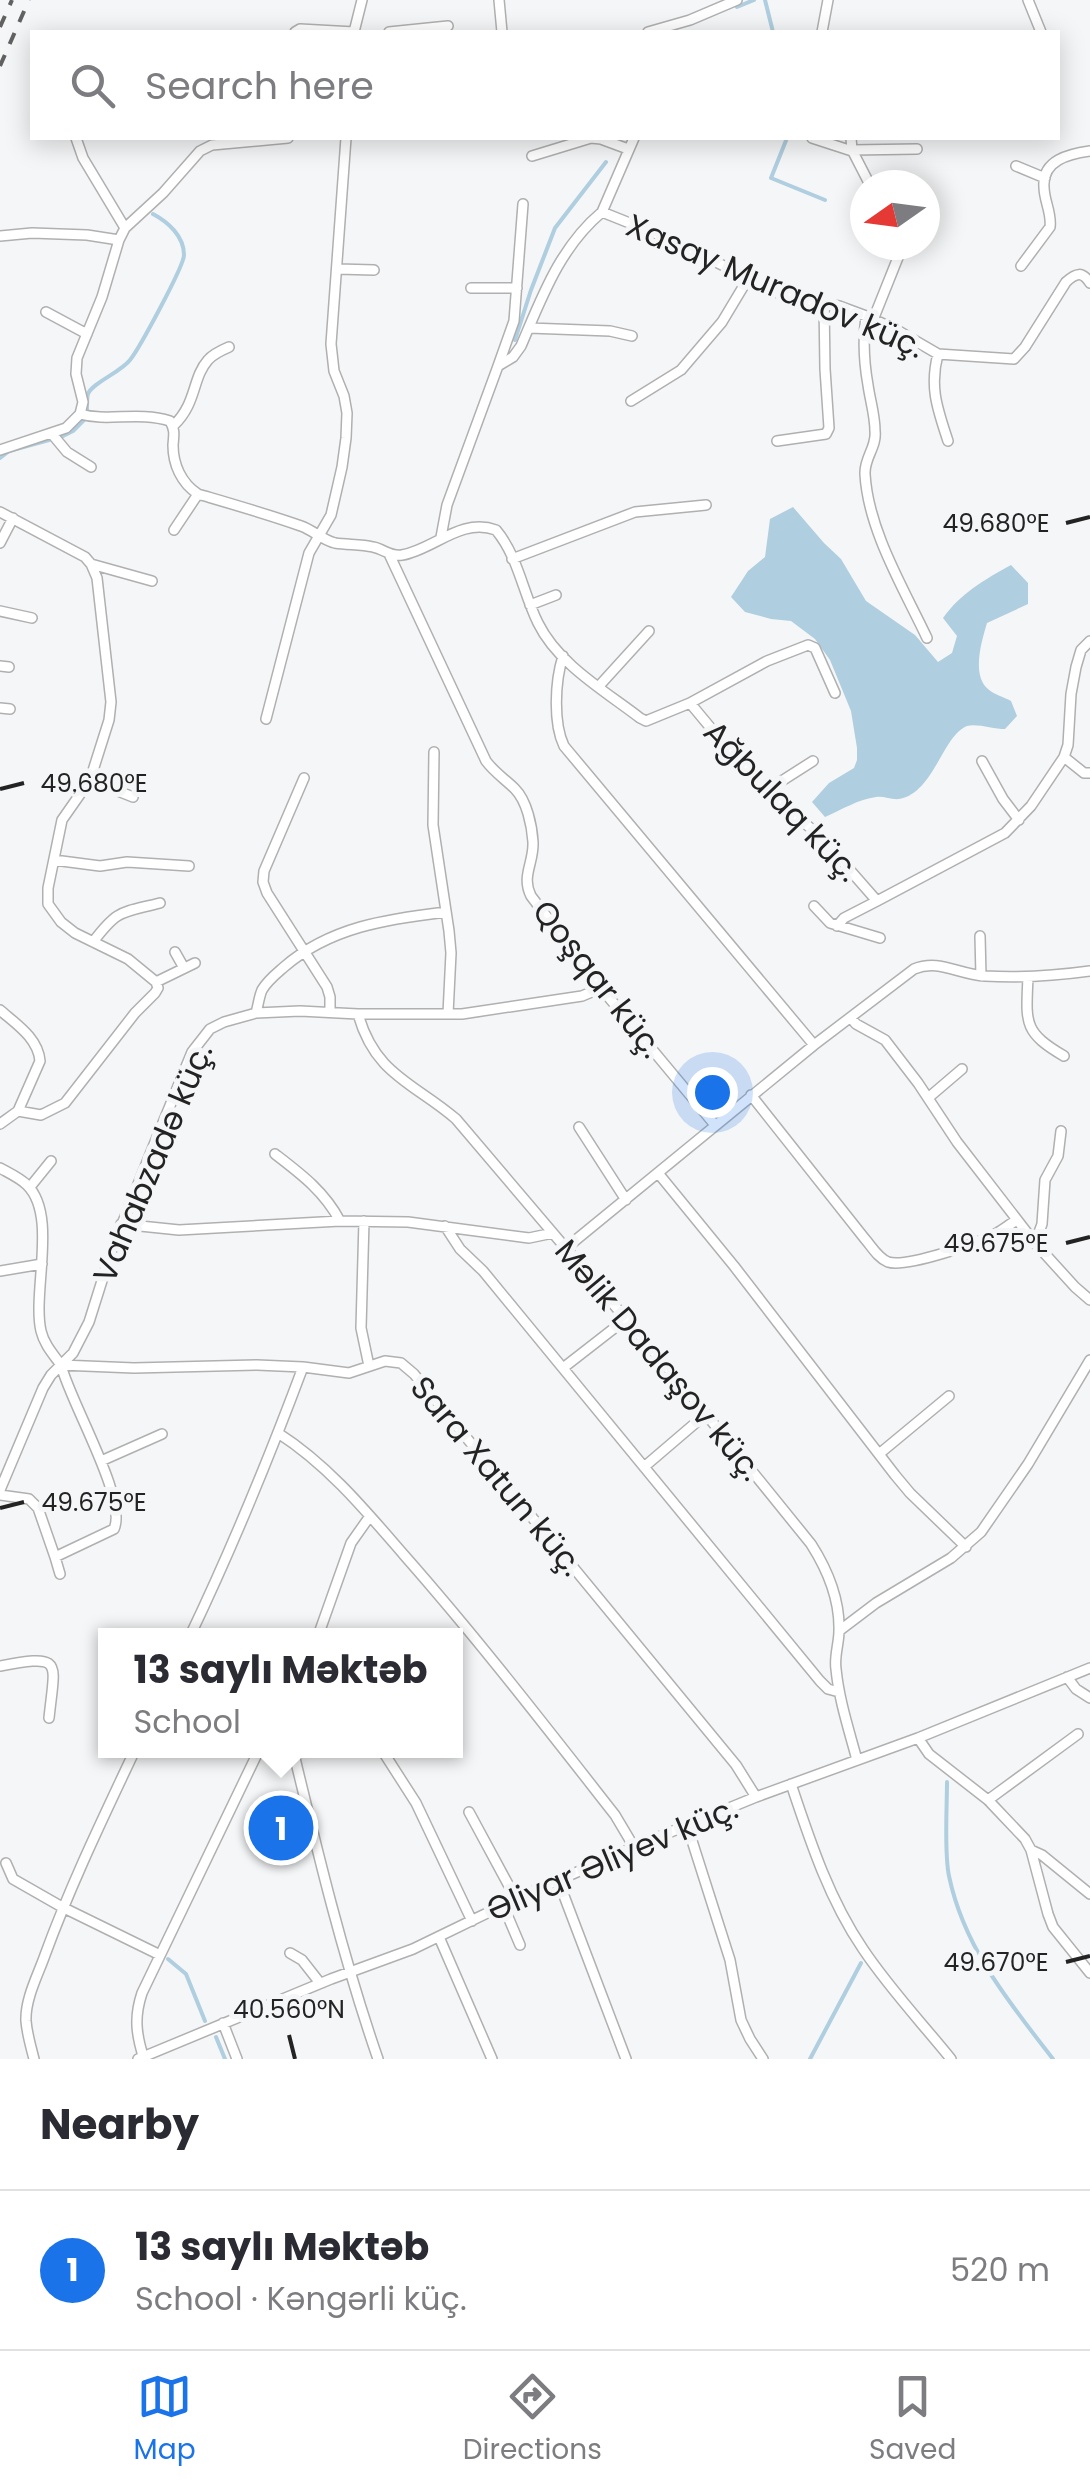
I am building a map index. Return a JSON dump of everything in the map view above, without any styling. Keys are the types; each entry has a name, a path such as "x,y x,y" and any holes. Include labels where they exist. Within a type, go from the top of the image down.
{"street":[{"path":"354,30 362,0"},
{"path":"499,0 502,30"},
{"path":"655,30 737,0"},
{"path":"822,30 828,0"},
{"path":"1028,0 1040,30"},
{"path":"409,30 448,26"},
{"path":"77,140 83,158 126,228"},
{"path":"0,450 66,428 80,414 82,392 75,366 102,297 118,240 200,150 212,141 237,140"},
{"path":"266,719 310,553 330,515 342,467 346,438 344,396 334,371 330,344 346,140"},
{"path":"532,156 584,140"},
{"path":"604,140 628,149"},
{"path":"602,212 633,140"},
{"path":"819,140 852,150 916,149"},
{"path":"851,140 862,170"},
{"path":"1022,266 1050,227 1044,186 1051,164 1090,150"},
{"path":"1016,166 1045,178"},
{"path":"498,366 514,321 523,204"},
{"name":"Xasay Muradov küç.","path":"442,536 447,505 498,366 513,357 562,257 578,234 602,212 672,240 786,297 839,306 870,318 938,354 1014,359 1066,282 1080,274 1090,283"},
{"path":"0,236 32,233 118,240"},
{"path":"897,260 864,328 866,379 876,432 865,473 869,501 882,540 928,638"},
{"path":"338,269 374,270"},
{"path":"631,401 681,370 722,322 749,277"},
{"path":"472,288 517,288"},
{"path":"777,441 826,434 830,428 824,304"},
{"path":"46,312 87,334"},
{"path":"529,328 610,331 632,336"},
{"path":"229,346 204,364 188,408 174,425 173,448 184,482 198,494 305,527 335,543 376,547 390,556"},
{"path":"938,354 934,388 948,441"},
{"path":"80,414 144,415 174,425"},
{"path":"52,434 67,452 90,467"},
{"path":"174,530 198,494"},
{"path":"512,559 634,512 706,506"},
{"path":"0,512 85,557 96,578 111,702 109,720 90,780 62,820 48,904 61,922 128,959 158,988 65,1103 41,1115 18,1112"},
{"path":"0,543 13,518"},
{"name":"Ağbulaq küç.","path":"390,556 409,553 442,536 490,528 501,536 538,625 562,656 646,721 690,703 766,791 820,836 878,901 1006,833 1020,820 1064,756 1070,694 1081,650 1090,641"},
{"name":"Qoşqar küç.","path":"390,556 486,762 522,798 533,844 526,880 531,896 714,1125"},
{"path":"91,564 152,581"},
{"path":"530,605 556,594"},
{"path":"0,611 32,618"},
{"path":"599,686 649,631"},
{"path":"690,703 767,661 808,645 815,648 836,694"},
{"path":"562,656 556,720 564,746 814,1044"},
{"path":"434,752 433,825 451,954 448,1014"},
{"path":"1064,756 1084,773 1090,773"},
{"path":"766,791 814,761"},
{"path":"982,761 1020,820"},
{"path":"304,778 263,882 327,987 330,1011"},
{"path":"90,780 133,797"},
{"path":"54,860 100,866 116,862 189,866"},
{"path":"837,926 844,918 878,901"},
{"path":"93,942 118,914 160,904"},
{"path":"814,906 830,923 880,938"},
{"path":"256,1013 269,980 316,943 365,926 446,912"},
{"path":"980,936 980,976"},
{"path":"176,952 184,968"},
{"path":"156,982 195,963"},
{"path":"566,1248 814,1044 914,969 932,963 980,976 1028,977 1090,971"},
{"path":"1028,977 1026,1012 1033,1034 1064,1056"},
{"name":"Vahabzadə küç.","path":"0,1492 43,1388 72,1352 89,1322 121,1224 192,1052 210,1029 256,1013 448,1014 582,996 601,988"},
{"path":"0,1010 40,1052 40,1061 18,1112 0,1124"},
{"name":"Məlik Dadaşov küç.","path":"358,1014 370,1047 381,1060 413,1090 456,1119 811,1544 834,1590 839,1631 835,1663 857,1760"},
{"path":"851,1018 885,1040 956,1142 1035,1243 1090,1300"},
{"path":"928,1098 962,1069"},
{"path":"752,1095 865,1239 890,1263 914,1261 976,1242 1017,1220"},
{"path":"578,1127 626,1200"},
{"path":"1035,1243 1042,1224 1045,1180 1058,1156 1061,1131"},
{"path":"276,1154 318,1188 340,1220"},
{"path":"30,1187 51,1161"},
{"path":"0,1168 30,1187 38,1202 41,1332 61,1365 70,1395 102,1462 118,1524 114,1530 55,1557"},
{"path":"658,1173 910,1493 966,1547"},
{"path":"121,1224 179,1230 340,1220 444,1226 529,1238 553,1233"},
{"path":"364,1221 361,1328 369,1366"},
{"path":"444,1226 820,1680 828,1689 839,1692"},
{"path":"0,1270 42,1264"},
{"path":"563,1368 626,1319"},
{"path":"839,1631 966,1547 982,1532 1090,1360"},
{"name":"Sara Xatun küç.","path":"61,1365 257,1365 348,1373 386,1361 401,1363 736,1766 756,1798"},
{"path":"194,1628 303,1367"},
{"path":"878,1454 949,1396"},
{"path":"644,1467 706,1414"},
{"path":"102,1462 162,1434"},
{"path":"278,1434 313,1458 461,1620 615,1815 634,1847"},
{"path":"0,1492 29,1500 38,1508 60,1574"},
{"path":"321,1628 351,1544 370,1516"},
{"path":"0,1666 43,1660 50,1663 54,1670 49,1718"},
{"name":"Əliyar Əliyev küç.","path":"142,2058 223,2022 413,1949 686,1825 1090,1668"},
{"path":"1067,1677 1090,1698"},
{"path":"988,1800 1078,1734"},
{"path":"918,1738 930,1754 988,1800 1025,1840 1032,1850 1054,1927 1090,1974"},
{"path":"34,2059 26,2020 28,2006 62,1907 131,1758"},
{"path":"142,2058 136,2011 255,1758"},
{"path":"295,1758 320,1864 377,2057 365,2059"},
{"path":"387,1758 416,1804 472,1921"},
{"path":"792,1784 829,1889 862,1947 951,2059"},
{"path":"469,1812 516,1899"},
{"path":"686,1825 730,1960 741,2020 764,2059"},
{"path":"1032,1850 1090,1894"},
{"path":"6,1864 13,1879 160,1955"},
{"path":"558,1880 626,2059"},
{"path":"502,1906 520,1945"},
{"path":"439,1937 492,2059"},
{"path":"290,1952 302,1960 320,1983"},
{"path":"223,2022 237,2059"}],"water":[{"path":"793,507 841,559 866,601 915,635 938,662 952,653 957,636 943,618 965,594 1011,565 1028,583 1028,604 987,623 979,657 983,683 1011,701 1017,716 1005,729 971,725 958,732 929,776 911,795 899,799 870,798 825,817 812,802 829,783 854,768 857,760 851,711 830,660 815,639 791,621 745,612 731,597 748,571 765,557 770,519"}],"waterway":[{"path":"737,7 754,0"},
{"path":"765,0 772,30"},
{"path":"786,140 771,178 825,200"},
{"path":"515,340 555,228 606,162"},
{"path":"87,410 91,390 135,353 182,262 183,248 178,236 153,214"},
{"path":"61,437 84,420"},
{"path":"0,458 9,451 49,440"},
{"path":"947,1782 947,1866 965,1927 990,1973 1053,2059"},
{"path":"168,1959 186,1974 205,2021"},
{"path":"810,2059 861,1963"},
{"path":"216,2037 225,2059"}],"railway":[{"path":"0,27 12,0"},
{"path":"0,66 29,0"}],"place":[{"name":"13 saylı Məktəb","path":"281,1828"}]}
